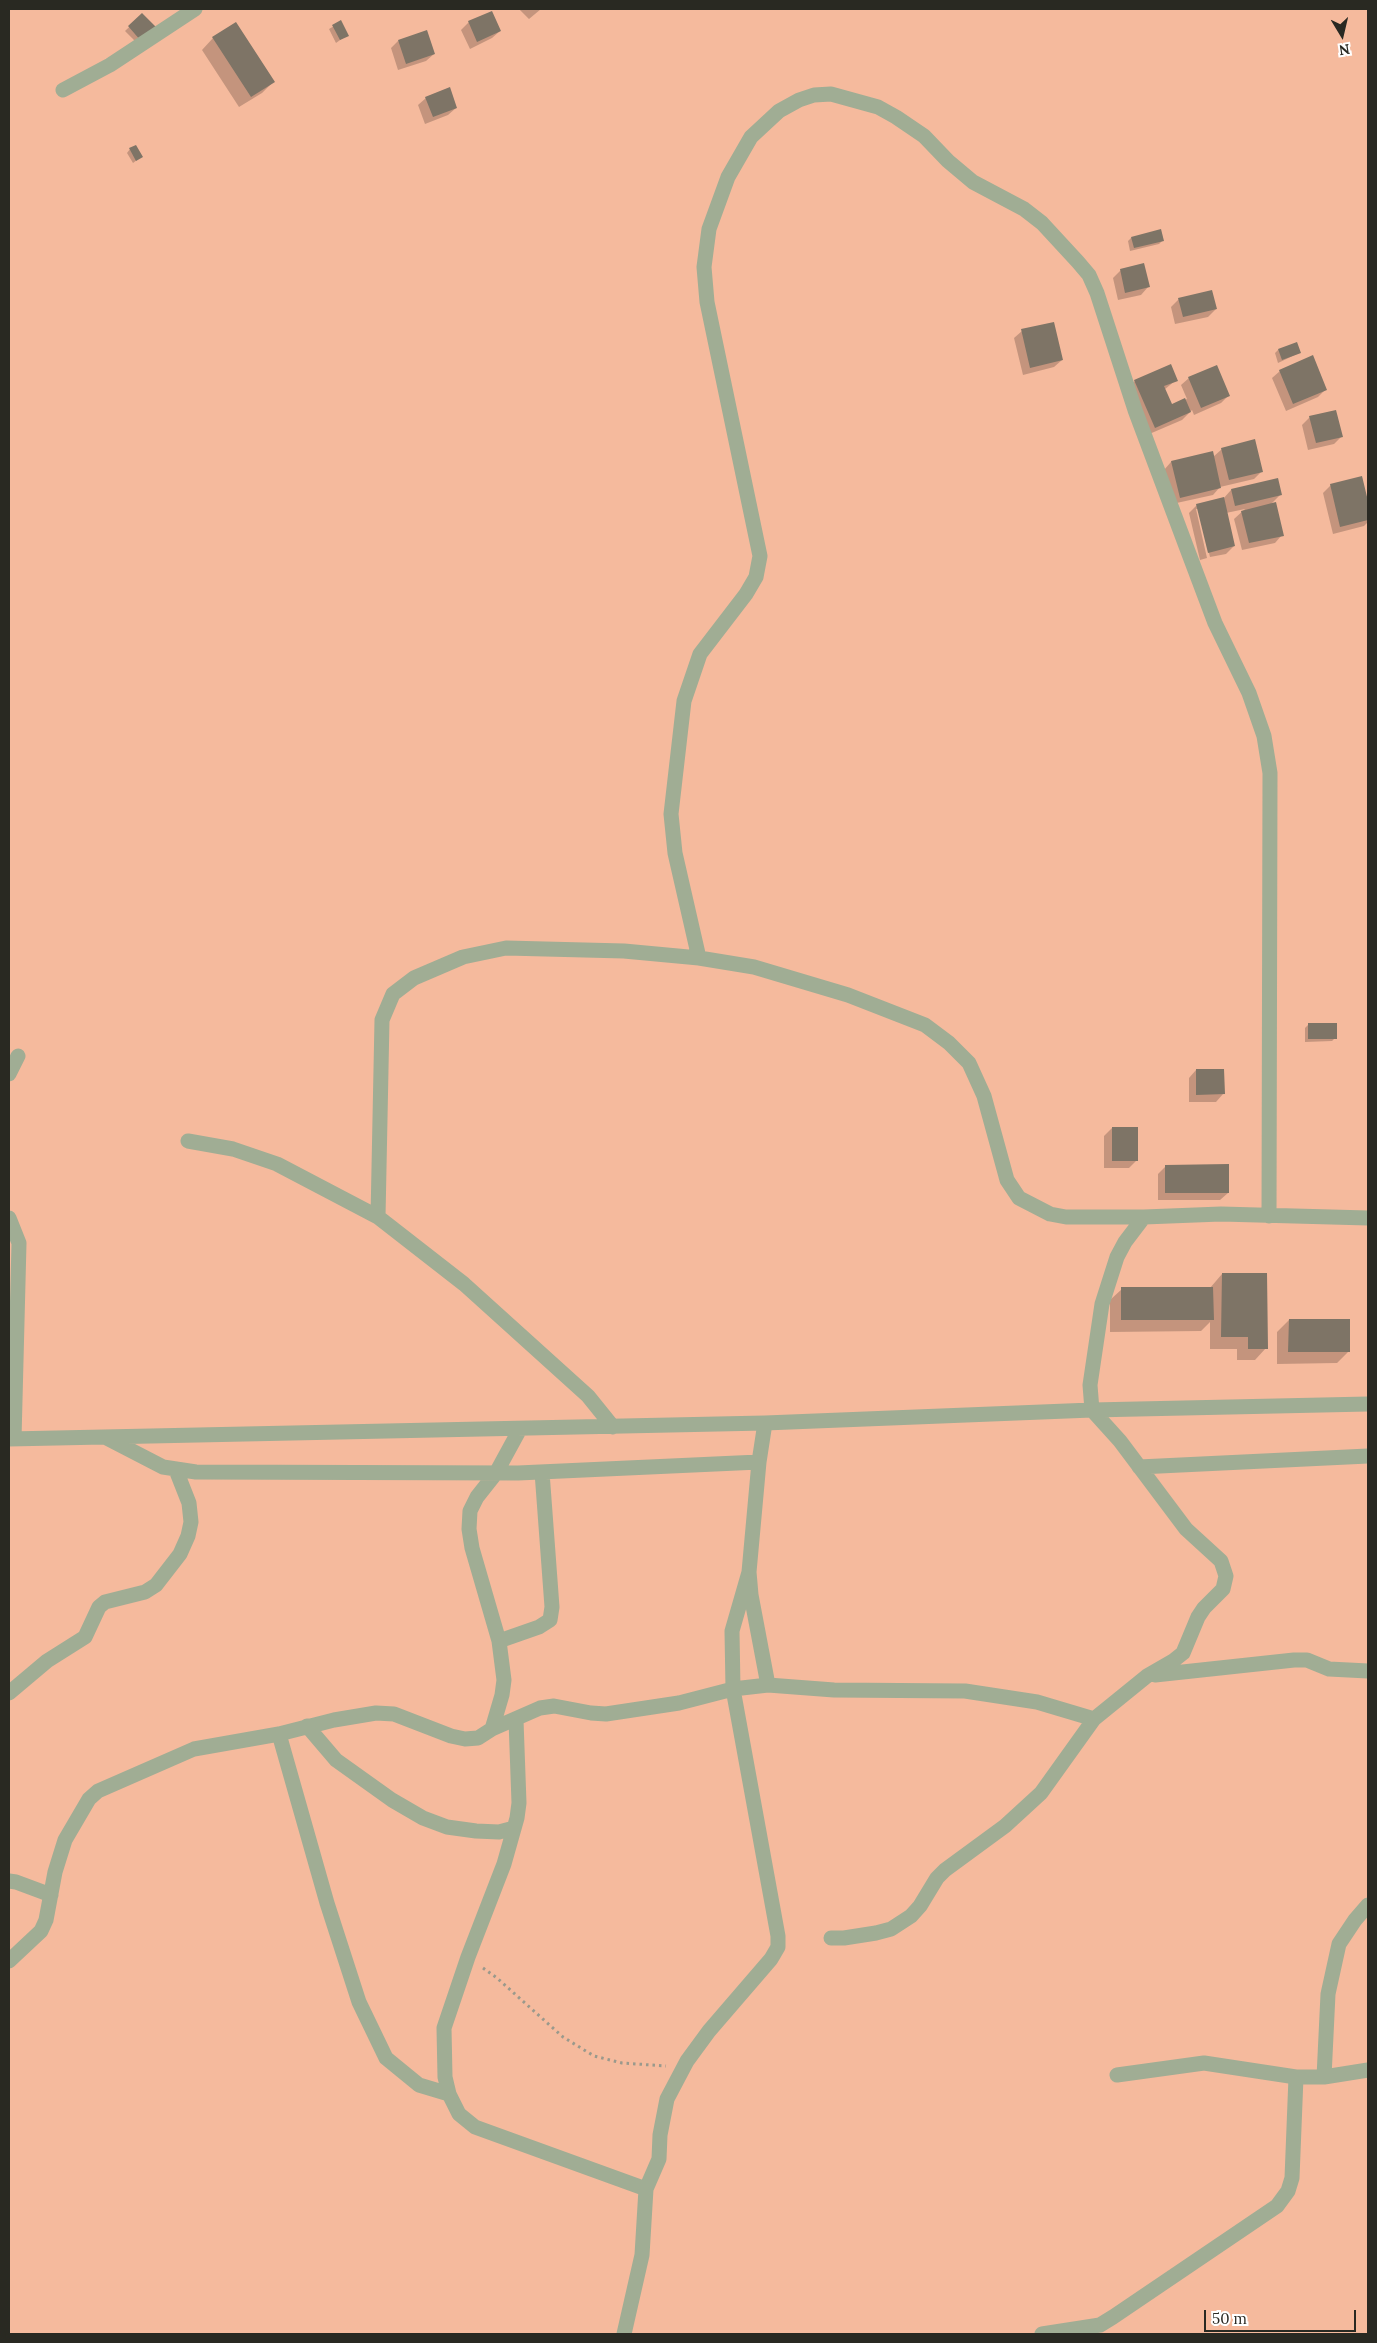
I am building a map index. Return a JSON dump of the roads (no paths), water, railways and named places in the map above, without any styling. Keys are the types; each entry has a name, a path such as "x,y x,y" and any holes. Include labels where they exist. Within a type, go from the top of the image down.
{"street":[{"path":"63,90 110,65 195,9"},
{"path":"699,958 675,853 671,814 684,701 700,654 746,594 756,577 760,556 707,302 704,267 710,229 728,177 751,137 779,111 799,100 814,95 830,94 878,107 896,117 924,136 948,161 973,182 1024,209 1042,223 1078,262 1089,275 1097,293 1135,410 1215,623 1249,693 1264,736 1270,772 1270,1216"},
{"path":"378,1216 382,1020 393,994 414,978 463,957 506,948 624,951 699,958 754,966 804,981 925,1025 949,1043 969,1063 984,1096 1007,1180 1019,1198 1050,1214 1066,1217 1144,1217 1198,1214 1368,1218"},
{"path":"9,1074 18,1056"},
{"path":"188,1141 233,1149 277,1164 378,1216 464,1284 588,1396 613,1427"},
{"path":"831,1938 876,1933 890,1929 911,1916 920,1906 937,1878 945,1870 1005,1826 1042,1793 1094,1719 1147,1676 1183,1653 1204,1608 1223,1589 1226,1576 1221,1561 1186,1529 1140,1467 1092,1410 1090,1386 1102,1304 1116,1257 1144,1217"},
{"path":"9,1218 14,1242 11,1439 613,1427 1092,1410 1368,1404"},
{"path":"624,2334 642,2255 646,2189 659,2159 660,2135 667,2099 687,2061 736,1998 771,1959 778,1947 778,1936 733,1689 732,1631 749,1572 759,1462 765,1423"},
{"path":"492,1729 504,1680 499,1641 481,1583 469,1529 470,1511 477,1496 496,1474 520,1429"},
{"path":"102,1436 163,1467 176,1470 496,1474 759,1462"},
{"path":"1140,1467 1368,1456"},
{"path":"9,1694 47,1661 85,1637 98,1606 105,1602 145,1592 156,1585 180,1554 188,1536 191,1522 189,1503 176,1470"},
{"path":"499,1641 539,1627 550,1620 552,1607 542,1472"},
{"path":"749,1572 754,1612 768,1684"},
{"path":"1147,1676 1294,1660 1307,1660 1329,1669 1368,1671"},
{"path":"9,1961 41,1931 46,1920 65,1840 81,1811 98,1791 194,1749 279,1734 307,1726 376,1713 394,1714 451,1736 464,1739 478,1738 492,1729 540,1708 554,1706 606,1714 680,1703 733,1689 768,1684 834,1690 965,1691 1037,1702 1094,1719"},
{"path":"516,1720 519,1802 504,1864 468,1957 444,2028 445,2077 449,2094 459,2114 475,2127 646,2189"},
{"path":"307,1726 336,1760 392,1800 423,1818 447,1827 476,1831 499,1832 514,1828"},
{"path":"279,1734 327,1903 359,2002 386,2058 419,2085 449,2094"},
{"path":"9,1882 16,1882 51,1895"},
{"path":"1324,2077 1328,1994 1339,1944 1368,1905"},
{"path":"1117,2075 1204,2062 1296,2078 1324,2077 1368,2070"},
{"path":"1042,2334 1100,2325 1277,2206 1288,2191 1292,2178 1296,2078"}]}
